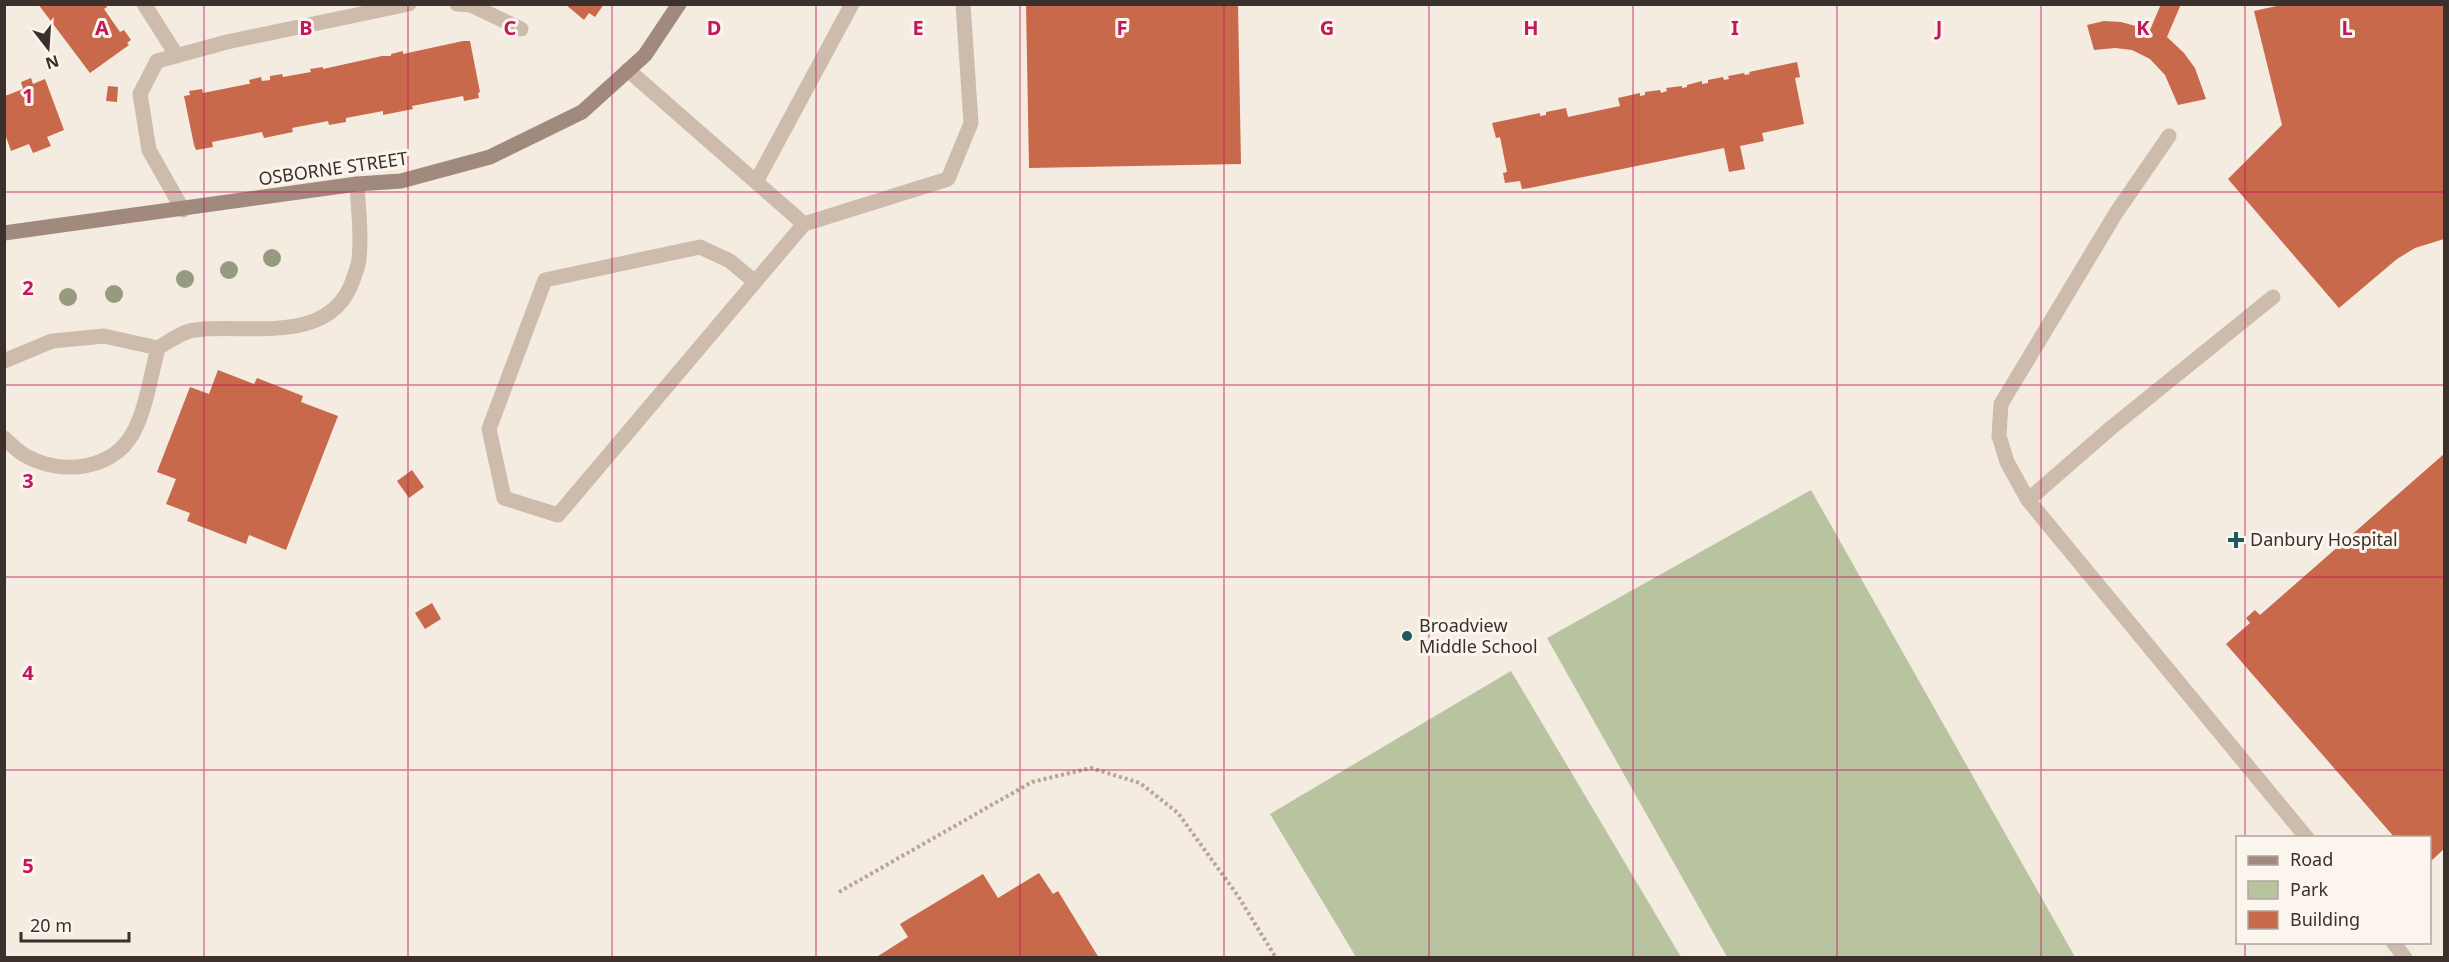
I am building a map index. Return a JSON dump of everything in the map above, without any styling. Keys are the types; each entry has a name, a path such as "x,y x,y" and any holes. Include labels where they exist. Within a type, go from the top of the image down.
{"main road":[{"name":"OSBORNE STREET","path":"4,233 183,210 357,184 401,181 490,157 582,112 645,55 680,4"}],"lane":[{"path":"144,4 177,56"},
{"path":"183,210 149,150 140,94 157,61 227,42 409,4"},
{"path":"457,4 471,5 521,29"},
{"path":"756,182 852,4"},
{"path":"755,282 730,261 699,248 545,280 489,429 504,498 558,515 755,282 804,224 948,179 971,123 963,4"},
{"path":"628,70 804,224"},
{"path":"2169,136 2116,213 2001,404 1999,436 2007,462 2028,500 2306,836"},
{"path":"4,361 52,340 104,336 158,348 192,330 268,330 312,322 327,314 341,301 350,287 359,259 357,184"},
{"path":"2028,500 2112,427 2273,297"},
{"path":"4,438 25,456 47,465 75,468 99,462 119,450 133,433 140,416 158,348"},
{"path":"2395,944 2406,957"}],"path":[{"path":"839,892 1032,782 1091,768 1140,783 1178,813 1238,896 1276,957"}],"green space":[{"path":"1811,490 2075,957 1727,957 1547,638"},
{"path":"1511,671 1681,957 1356,957 1270,814"}],"building":[{"path":"38,4 105,4 107,7 104,9 120,32 124,30 131,40 127,43 129,45 90,73"},
{"path":"565,4 604,4 595,17 589,13 584,20"},
{"path":"1026,4 1238,4 1241,164 1029,168"},
{"path":"2161,4 2181,4 2167,37 2184,53 2195,68 2206,99 2178,105 2165,75 2150,59 2132,50 2115,48 2094,50 2087,25 2104,21 2121,22 2150,30"},
{"path":"2281,5 2444,5 2444,239 2415,248 2397,259 2339,308 2228,179 2282,125 2254,11"},
{"path":"470,41 480,92 478,93 479,98 464,101 463,96 412,106 413,109 383,115 383,111 346,118 346,122 329,125 328,121 292,128 293,132 264,138 262,132 212,142 213,147 196,150 194,145 184,96 190,95 189,91 202,89 203,93 250,84 249,80 261,77 262,81 270,80 270,76 282,74 283,77 311,72 310,69 323,67 323,69 391,56 391,54 403,51 403,54"},
{"path":"1797,62 1800,77 1795,78 1804,124 1762,133 1764,141 1740,146 1745,169 1729,172 1724,148 1530,188 1522,189 1520,181 1505,183 1503,173 1507,172 1500,137 1496,138 1492,123 1540,113 1540,116 1546,115 1546,112 1566,108 1568,117 1620,106 1618,98 1640,93 1640,96 1645,95 1645,92 1660,90 1661,93 1667,91 1666,88 1682,86 1682,88 1702,81 1702,84 1708,83 1708,80 1723,77 1724,80 1729,79 1728,76 1750,74 1749,72"},
{"path":"31,78 33,84 45,79 64,130 47,137 51,146 33,153 29,144 11,151 5,134 5,96 23,89 21,82"},
{"path":"108,86 118,87 117,102 106,101"},
{"path":"218,370 254,384 257,378 303,396 301,402 338,416 286,550 249,535 246,544 187,521 190,513 166,504 176,479 157,472 190,387 209,394"},
{"path":"2444,454 2444,849 2431,861 2431,836 2393,836 2226,644 2250,623 2246,618 2255,610 2260,615"},
{"path":"412,470 424,487 409,498 397,481"},
{"path":"432,603 441,619 425,629 415,613"},
{"path":"1039,873 1053,894 1058,891 1099,958 875,958 908,937 900,924 983,874 998,898"}],"place":[{"name":"Danbury Hospital","path":"2236,540"},
{"name":"Broadview Middle School","path":"1407,636"}]}
